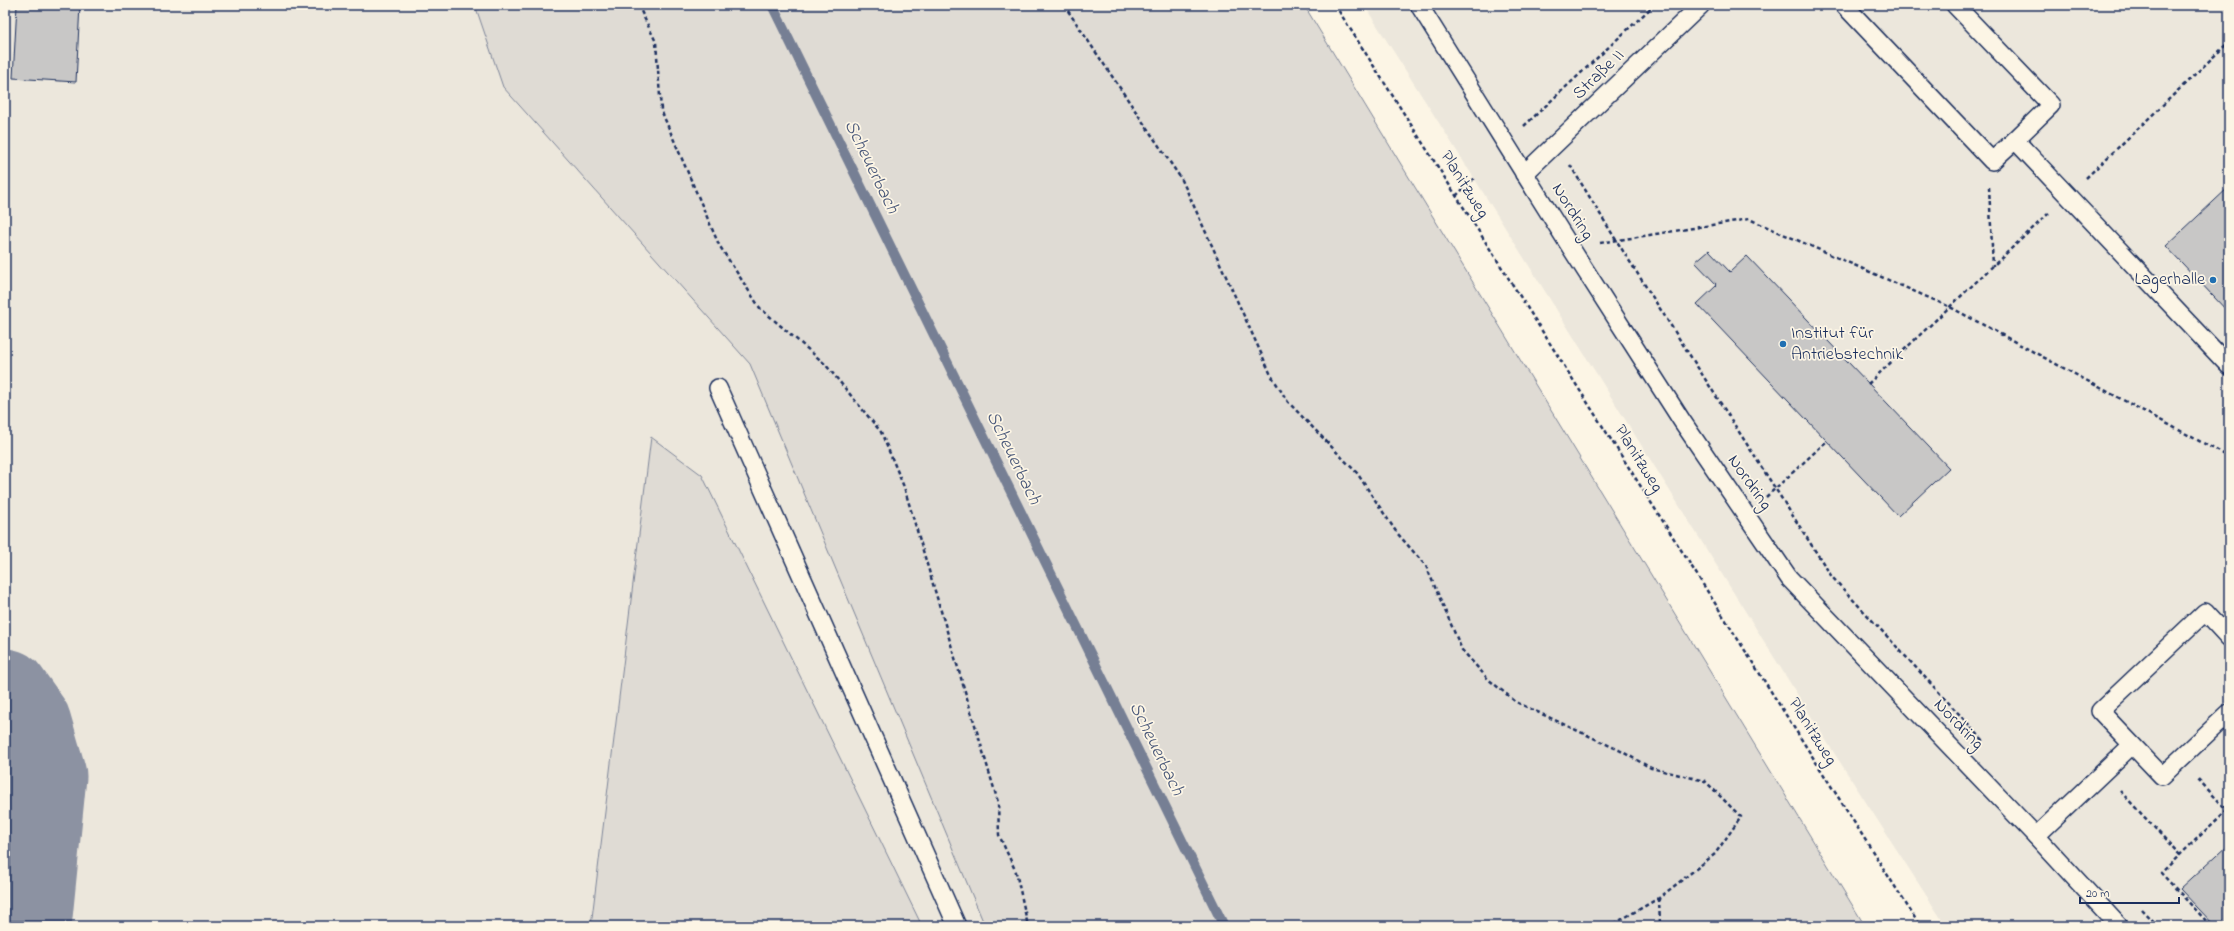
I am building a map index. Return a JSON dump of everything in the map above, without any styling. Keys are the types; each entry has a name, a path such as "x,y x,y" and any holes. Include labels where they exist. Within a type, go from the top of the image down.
{"lane":[{"name":"Nordring","path":"1419,5 1570,248 1682,421 1789,578 2036,836 2119,926"},
{"name":"Straße II","path":"1524,174 1701,5"},
{"path":"1844,5 1992,161 2051,105 1955,5"},
{"path":"2015,140 2229,366"},
{"path":"718,388 957,926"},
{"path":"2229,638 2205,612 2100,711 2162,776 2229,713"},
{"path":"2036,836 2132,745"}],"path":[{"path":"638,5 656,42 661,110 719,245 760,308 825,364 881,432 884,439 904,487 998,802 999,835 1016,872 1028,926"},
{"path":"1064,5 1182,180 1271,375 1288,402 1357,473 1397,534 1426,566 1462,650 1488,679 1516,702 1619,750 1651,768 1705,781 1741,817 1715,854 1659,898 1610,926"},
{"name":"Planitzweg","path":"1335,5 1920,926"},
{"path":"1523,126 1654,5"},
{"path":"1519,119 1523,126 1557,143 1616,240 1832,577 1986,743"},
{"path":"1992,161 1989,186 1993,266"},
{"path":"1456,196 1474,178"},
{"path":"1570,248 1748,219 1950,307 2229,457"},
{"path":"1746,515 1826,440"},
{"path":"2104,772 2180,855"},
{"path":"2211,926 2161,873 2228,809 2213,795"},
{"path":"1659,898 1660,926"},
{"path":"2136,903 2157,926"}],"shaded area":[{"path":"5,5 597,5 1007,926 5,926"},
{"path":"475,5 1304,5 1865,926 985,926 750,364 503,87"},
{"path":"1364,5 2229,5 2229,926 1946,926 1829,745"},
{"path":"651,437 702,475 922,926 591,926"}],"building":[{"path":"17,5 80,5 76,82 13,78"},
{"name":"Lagerhalle","path":"2229,187 2229,313 2166,246"},
{"name":"Institut für Antriebstechnik","path":"1709,250 1730,272 1747,256 1949,468 1898,516 1697,304 1717,285 1695,262"},
{"path":"2229,844 2229,924 2215,926 2180,889"}],"waterway":[{"name":"Scheuerbach","path":"772,5 1224,926"}],"taxiway":[{"path":"5,693 27,724 42,776 27,926"}],"place":[{"name":"Lagerhalle","path":"2213,280"},
{"name":"Institut für Antriebstechnik","path":"1783,344"}]}
